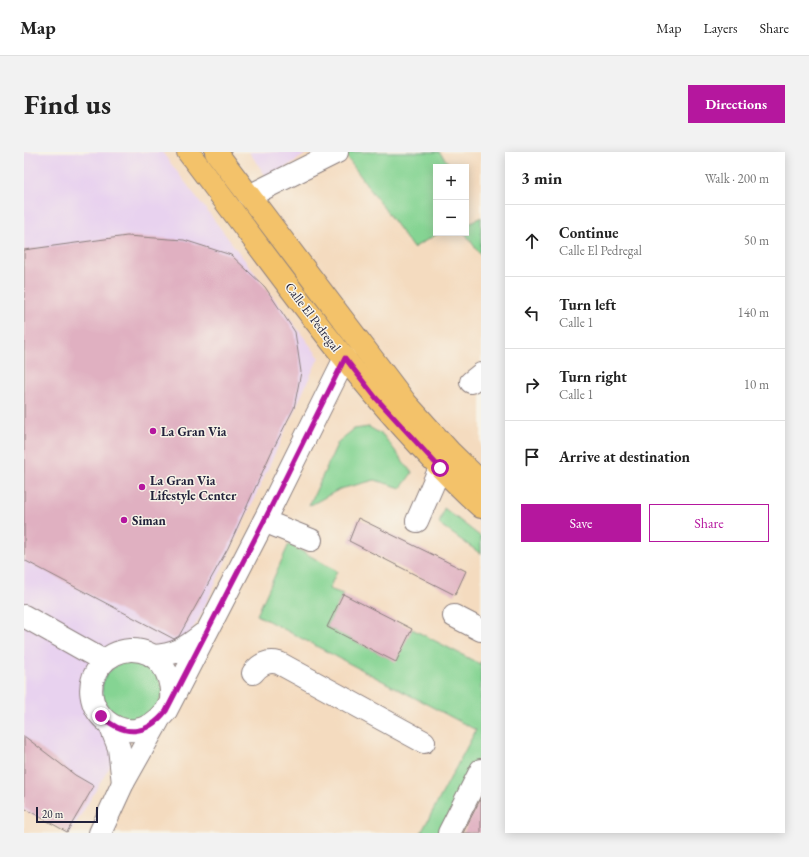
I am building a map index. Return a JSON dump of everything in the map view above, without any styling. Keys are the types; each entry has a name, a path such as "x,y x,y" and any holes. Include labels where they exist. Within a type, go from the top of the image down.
{"main road":[{"name":"Calle El Pedregal","path":"188,152 376,398 440,468 481,507"},
{"name":"Calle El Pedregal","path":"216,152 406,403 451,453 481,482"}],"street":[{"path":"249,196 337,152"},
{"path":"100,833 123,783 158,721 166,711 264,521 345,358"},
{"path":"417,521 440,468"},
{"path":"264,521 311,540"},
{"path":"24,616 104,661"},
{"path":"454,616 481,630"},
{"path":"152,656 182,650 206,632"},
{"path":"123,783 120,748 110,725 101,716 94,705 91,693 93,680 98,668 104,661 122,651 142,652 152,656 160,662 168,675 172,689 171,700"},
{"path":"253,673 261,664 267,662 280,663 424,742"},
{"path":"110,725 122,730 135,731 147,728 158,721"},
{"path":"449,833 481,770"}],"shaded area":[{"name":"La Gran Via Lifestyle Center","path":"24,152 162,152 319,357 200,617 70,833 24,810"},
{"path":"249,152 309,152 268,179"}],"green space":[{"path":"343,152 439,152 449,164 433,164 434,236 413,248"},
{"path":"481,217 481,256 467,236 469,236 469,224"},
{"path":"369,427 383,435 412,473 401,488 375,480 340,489 309,506 338,442 354,429"},
{"path":"444,508 481,537 481,554 439,524"},
{"path":"289,544 337,571 329,589 343,594 327,627 395,661 412,629 480,664 481,661 481,753 439,833 421,833 476,730 257,615"},
{"path":"130,660 140,661 157,672 163,691 156,711 128,722 111,713 105,703 102,694 102,687 104,679 114,667"}],"building":[{"name":"La Gran Via Lifestyle Center","path":"127,236 184,240 231,255 265,287 295,332 301,372 294,408 271,453 228,548 179,636 174,639 24,560 24,250"},
{"path":"358,518 466,571 455,595 349,541"},
{"path":"343,594 412,629 396,662 327,627"},
{"path":"24,736 75,775 94,786 67,832 24,808"},
{"path":"481,798 481,833 463,833"}],"place":[{"name":"La Gran Via","path":"153,431"},
{"name":"La Gran Via Lifestyle Center","path":"142,487"},
{"name":"Siman","path":"124,520"}],"route":[{"path":"101,716 110,725 122,730 135,731 147,728 158,721 166,711 264,521 345,358 376,398 440,468"}]}
